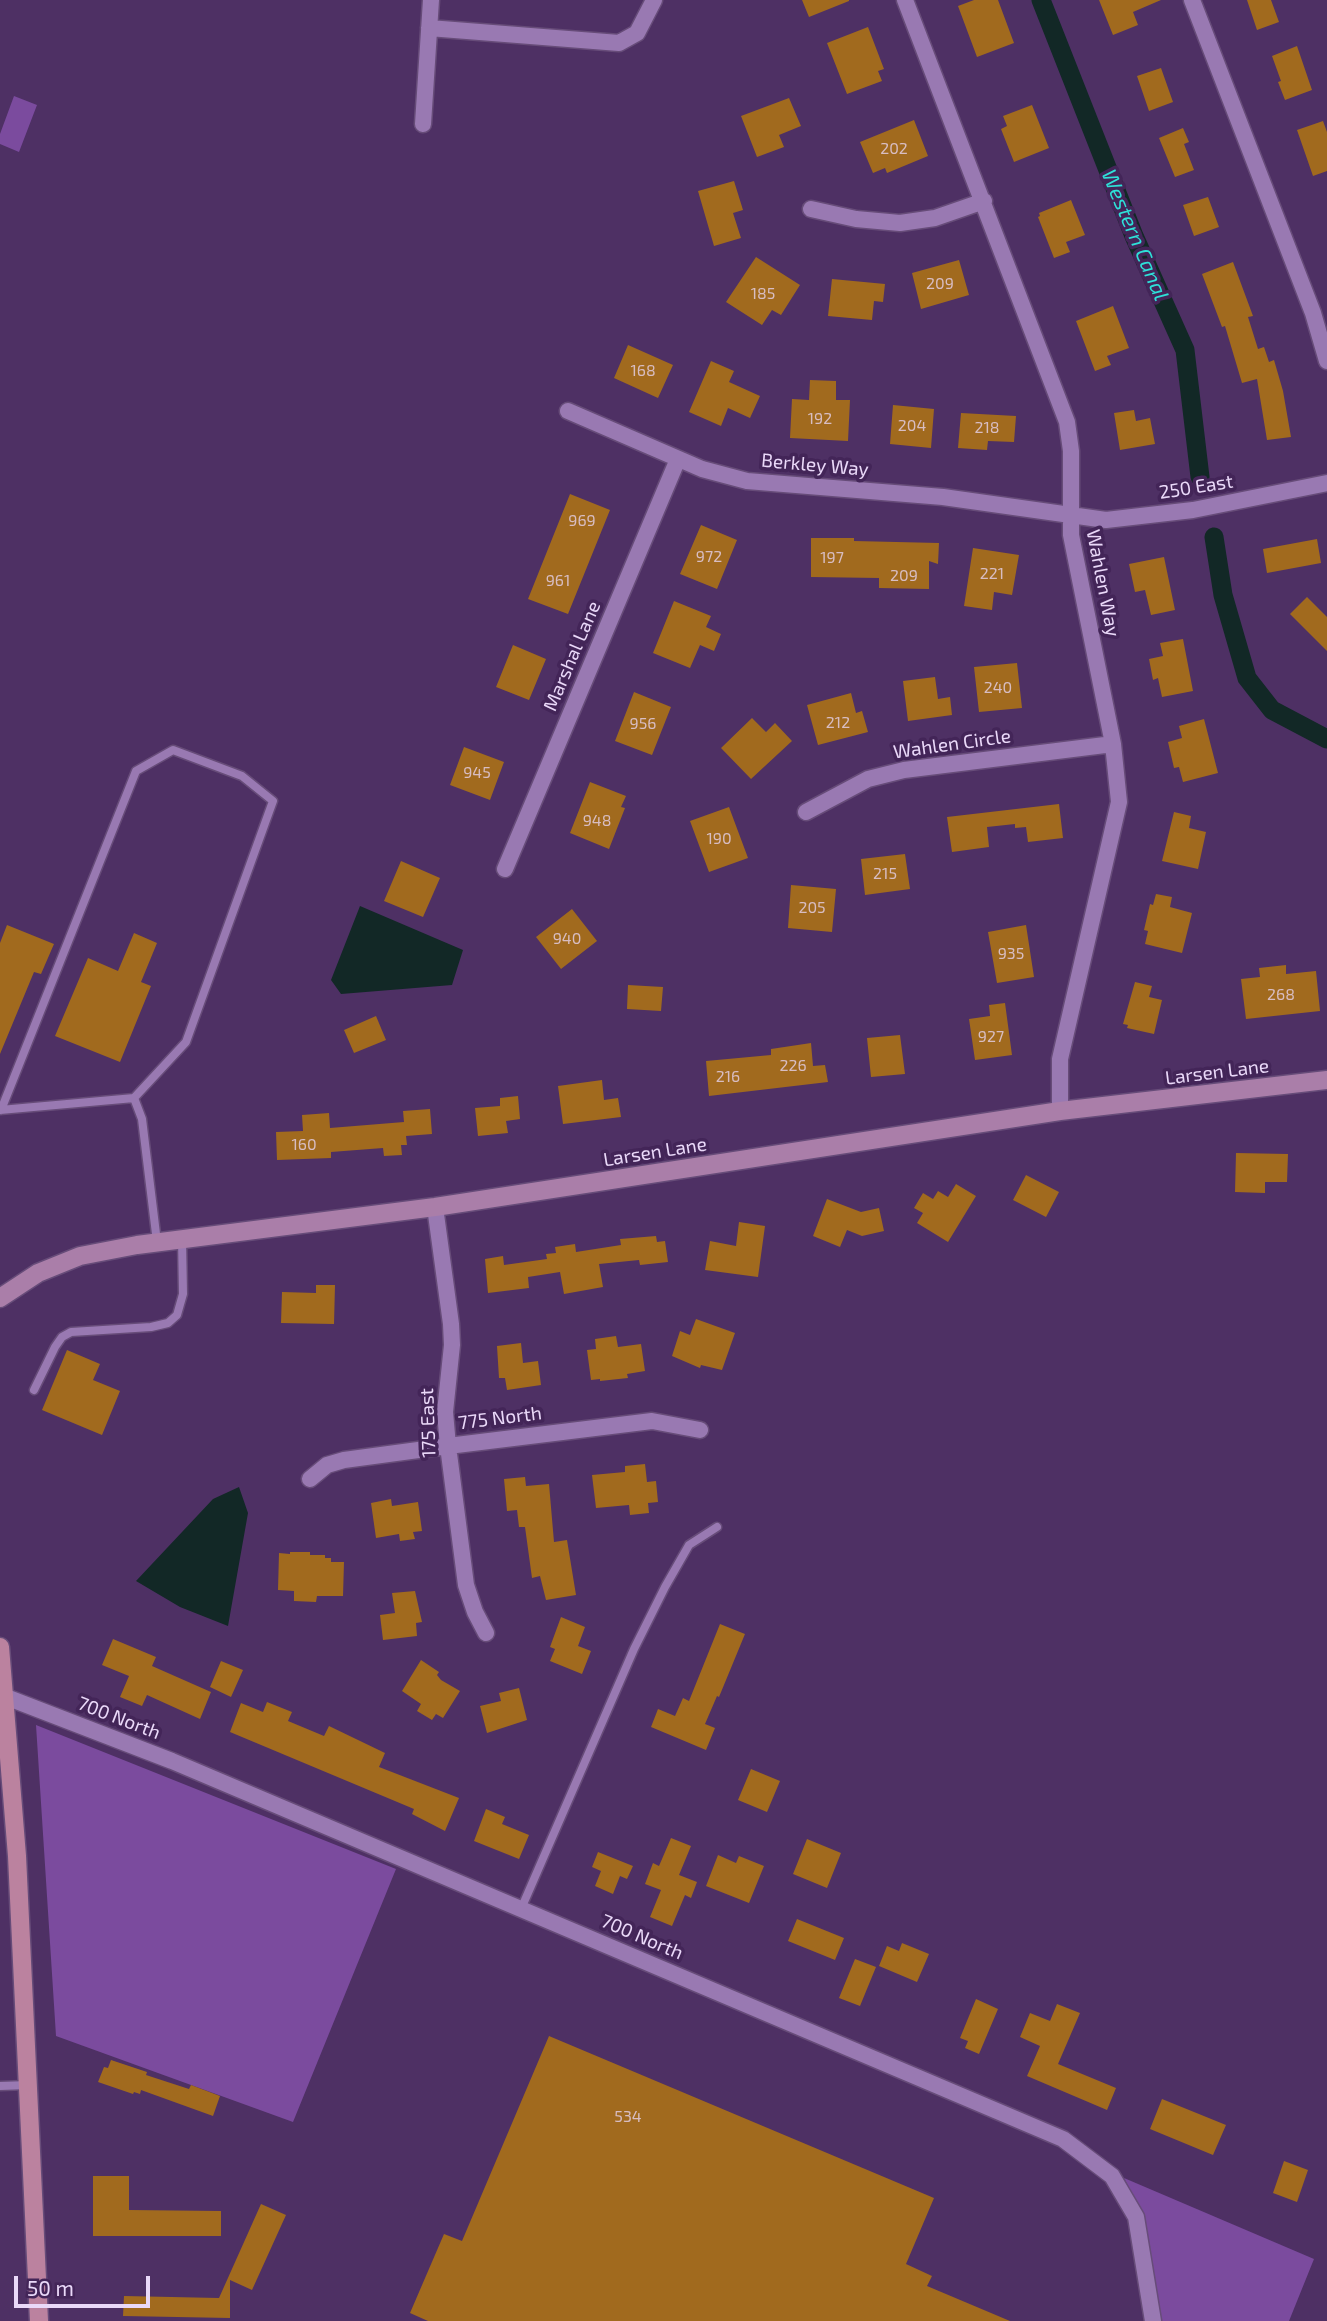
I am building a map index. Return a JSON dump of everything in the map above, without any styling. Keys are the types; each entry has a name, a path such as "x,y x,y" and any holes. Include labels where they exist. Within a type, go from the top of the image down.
{"main road":[{"name":"Larsen Lane","path":"0,1298 38,1273 80,1256 157,1242 435,1207 1060,1111 1327,1080"},
{"path":"0,1647 17,1856 39,2321"}],"street":[{"path":"423,124 431,0"},
{"path":"429,28 620,43 636,33 654,0"},
{"name":"Wahlen Way","path":"905,0 1067,422 1071,451 1071,535 1113,744 1119,802 1060,1059 1060,1111"},
{"path":"1192,0 1313,313 1327,361"},
{"path":"811,209 856,219 900,223 935,218 984,201"},
{"name":"Berkley Way","path":"568,411 702,469 747,481 943,497 1070,514"},
{"name":"Marshal Lane","path":"505,869 678,459"},
{"name":"250 East","path":"1070,514 1106,520 1181,512 1327,483"},
{"name":"Wahlen Circle","path":"806,812 868,779 904,770 1113,744"},
{"name":"175 East","path":"435,1207 451,1324 452,1345 444,1412 448,1446 466,1585 486,1633"},
{"name":"775 North","path":"310,1479 327,1465 344,1460 448,1446 652,1421 700,1430"},
{"name":"700 North","path":"6,1697 172,1761 1063,2139 1112,2176 1136,2217 1153,2321"}],"lane":[{"path":"173,750 242,776 273,802 186,1042 134,1098 1,1110 136,771 173,750"},
{"path":"134,1098 142,1119 157,1242"},
{"path":"34,1390 55,1348 62,1338 71,1332 151,1327 168,1324 177,1315 183,1294 182,1239"},
{"path":"521,1909 629,1661 665,1587 688,1545 717,1527"},
{"path":"0,2086 29,2085"}],"shaded area":[{"path":"14,96 37,105 19,152 0,144 0,134"},
{"path":"360,906 463,950 452,985 341,994 331,980"},
{"path":"239,1487 248,1513 228,1626 180,1607 136,1581 213,1499"},
{"path":"36,1725 396,1869 293,2122 56,2036"},
{"path":"1124,2178 1314,2259 1289,2321 1157,2321 1140,2210"}],"building":[{"path":"802,0 849,0 849,1 809,17"},
{"path":"974,0 998,0 1014,43 977,57 958,6"},
{"path":"1099,0 1161,0 1133,12 1138,25 1113,35"},
{"path":"1247,0 1271,0 1279,22 1257,30"},
{"path":"868,27 884,69 878,71 882,81 847,94 827,43"},
{"path":"1297,46 1312,90 1285,100 1272,56"},
{"path":"1161,68 1173,102 1149,111 1137,76"},
{"path":"789,98 801,126 779,135 784,147 757,157 741,116"},
{"path":"1032,105 1049,148 1014,162 1001,129 1007,126 1003,116"},
{"path":"914,120 928,156 887,173 885,168 873,173 860,142"},
{"path":"1323,121 1327,132 1327,171 1313,176 1297,130"},
{"path":"1183,128 1189,142 1184,144 1194,170 1175,177 1159,138"},
{"path":"734,181 743,210 733,213 741,238 714,246 698,191"},
{"path":"1208,197 1219,227 1194,236 1183,205"},
{"path":"1071,200 1085,235 1066,242 1070,252 1054,258 1038,217 1039,213"},
{"path":"756,257 800,285 781,315 772,310 762,325 726,302"},
{"path":"959,260 969,295 921,309 912,273"},
{"path":"1233,262 1253,316 1248,317 1258,349 1264,347 1269,362 1274,360 1283,391 1291,437 1267,440 1257,379 1242,383 1225,326 1222,327 1202,274"},
{"path":"832,279 885,284 883,302 874,301 872,320 828,316"},
{"path":"1113,306 1129,348 1107,356 1111,365 1095,371 1076,321"},
{"path":"628,345 673,365 658,398 614,378"},
{"path":"711,361 734,371 729,382 760,396 750,418 728,408 721,426 689,412"},
{"path":"810,380 836,381 836,400 850,400 848,441 790,438 792,399 809,400"},
{"path":"893,405 934,409 931,448 890,444"},
{"path":"1134,410 1136,421 1150,418 1155,444 1120,450 1114,413"},
{"path":"961,413 1016,416 1014,442 988,441 987,450 958,448"},
{"path":"570,494 610,510 568,614 528,599"},
{"path":"701,525 737,540 717,589 680,574"},
{"path":"811,538 939,543 938,564 929,561 929,589 879,588 879,578 811,577"},
{"path":"1317,539 1321,563 1267,573 1263,549"},
{"path":"973,548 1019,555 1012,595 994,592 992,610 964,606"},
{"path":"1164,557 1175,610 1151,615 1145,590 1135,592 1129,564"},
{"path":"1307,597 1327,617 1327,651 1290,614"},
{"path":"674,601 711,616 706,627 721,634 714,651 700,645 690,668 653,653"},
{"path":"1183,639 1193,691 1162,697 1158,678 1153,680 1149,659 1163,656 1160,643"},
{"path":"513,645 546,659 529,700 496,687"},
{"path":"1017,663 1022,708 979,712 974,667"},
{"path":"935,677 938,699 950,697 952,715 908,721 903,681"},
{"path":"634,692 671,707 652,755 615,741"},
{"path":"851,693 856,713 862,711 868,732 818,745 807,705"},
{"path":"752,718 766,732 775,723 792,741 751,779 721,748"},
{"path":"1204,719 1218,773 1183,782 1179,767 1174,768 1168,742 1182,738 1179,726"},
{"path":"464,747 504,762 490,800 450,785"},
{"path":"590,782 626,796 621,807 625,808 609,849 570,833"},
{"path":"1059,804 1063,838 1028,842 1026,827 1015,828 1015,824 987,827 989,847 952,852 947,817"},
{"path":"729,807 748,858 709,872 690,821"},
{"path":"1174,812 1191,816 1189,828 1206,832 1198,869 1162,861"},
{"path":"905,854 910,889 865,895 861,859"},
{"path":"401,861 440,878 423,917 384,901"},
{"path":"791,885 836,889 832,932 788,928"},
{"path":"1156,894 1172,897 1170,907 1192,913 1182,953 1145,944 1148,931 1144,930 1150,904 1153,905"},
{"path":"572,909 597,941 561,969 536,937"},
{"path":"7,925 54,944 41,974 34,972 0,1054 0,943"},
{"path":"1026,925 1034,977 997,983 988,932"},
{"path":"134,933 157,943 141,982 151,986 120,1062 55,1036 88,958 118,971"},
{"path":"1286,965 1286,974 1316,971 1320,1011 1246,1019 1241,979 1260,977 1259,968"},
{"path":"1135,982 1152,986 1149,997 1162,1000 1154,1034 1127,1028 1128,1025 1123,1024"},
{"path":"628,985 663,987 661,1011 627,1009"},
{"path":"1005,1003 1012,1055 975,1060 969,1019 990,1016 989,1005"},
{"path":"376,1016 386,1040 354,1053 344,1030"},
{"path":"900,1035 905,1074 871,1077 867,1038"},
{"path":"811,1043 813,1066 825,1065 828,1082 709,1096 706,1061 771,1055 771,1049"},
{"path":"602,1080 604,1100 618,1098 621,1117 563,1124 558,1086"},
{"path":"518,1096 520,1119 506,1121 508,1133 478,1136 475,1108 500,1106 500,1098"},
{"path":"430,1109 432,1134 406,1136 407,1145 401,1145 402,1155 384,1156 383,1148 331,1152 331,1158 277,1160 276,1132 303,1131 302,1115 329,1113 330,1128 404,1122 403,1111"},
{"path":"1236,1153 1288,1154 1287,1182 1265,1182 1265,1193 1235,1192"},
{"path":"1026,1175 1059,1192 1046,1217 1013,1200"},
{"path":"956,1184 976,1196 948,1242 917,1223 923,1213 914,1208 923,1193 933,1199 938,1191 948,1197"},
{"path":"827,1199 861,1212 879,1208 884,1231 862,1236 847,1230 840,1247 813,1236"},
{"path":"739,1222 765,1226 758,1277 705,1270 710,1241 736,1246"},
{"path":"656,1236 657,1242 665,1241 668,1262 640,1265 639,1260 599,1264 603,1287 564,1294 560,1272 528,1277 529,1288 488,1293 485,1259 503,1256 504,1265 547,1259 546,1254 556,1253 555,1247 575,1244 576,1252 621,1245 620,1239"},
{"path":"316,1285 335,1285 334,1324 281,1323 282,1292 316,1293"},
{"path":"696,1319 735,1333 722,1370 701,1365 700,1368 672,1356 680,1331 690,1335"},
{"path":"616,1336 618,1347 641,1344 645,1371 627,1374 628,1378 591,1380 587,1350 596,1349 595,1339"},
{"path":"521,1343 523,1363 538,1361 541,1385 507,1390 505,1378 499,1378 497,1346"},
{"path":"67,1350 100,1364 93,1380 120,1391 102,1435 42,1410"},
{"path":"645,1464 647,1482 656,1481 658,1502 648,1503 649,1513 630,1515 629,1505 596,1508 592,1475 625,1472 625,1466"},
{"path":"525,1477 526,1486 549,1484 554,1542 567,1540 576,1595 546,1600 540,1576 532,1578 525,1527 519,1527 517,1510 507,1511 504,1479"},
{"path":"391,1499 392,1506 418,1502 422,1531 413,1532 415,1539 400,1541 399,1534 376,1538 371,1503"},
{"path":"310,1552 310,1555 325,1555 325,1558 331,1558 331,1562 344,1562 343,1596 317,1596 316,1602 294,1601 294,1591 278,1590 279,1553"},
{"path":"415,1591 422,1622 416,1623 417,1636 383,1640 380,1615 395,1613 392,1593"},
{"path":"561,1617 585,1627 578,1646 591,1651 582,1674 550,1661 555,1649 550,1647"},
{"path":"720,1624 745,1634 705,1724 715,1728 706,1750 651,1727 658,1709 675,1716 683,1698 689,1701"},
{"path":"113,1639 156,1657 152,1666 211,1692 200,1719 147,1695 142,1706 120,1697 129,1676 102,1665"},
{"path":"421,1660 439,1672 437,1675 441,1680 460,1691 443,1718 436,1714 432,1720 417,1711 421,1704 402,1691"},
{"path":"221,1661 243,1670 231,1697 210,1687"},
{"path":"519,1688 527,1720 487,1733 480,1706 501,1701 499,1693"},
{"path":"267,1702 292,1712 288,1721 324,1736 329,1726 385,1753 379,1767 459,1798 445,1831 412,1814 414,1809 230,1732 241,1703 263,1712"},
{"path":"751,1769 780,1781 767,1812 738,1800"},
{"path":"486,1809 505,1817 502,1824 529,1835 519,1859 474,1841"},
{"path":"671,1838 691,1846 679,1875 697,1882 691,1898 685,1895 672,1926 650,1917 661,1890 645,1884 653,1863 659,1866"},
{"path":"807,1839 841,1853 827,1888 793,1874"},
{"path":"598,1852 633,1866 627,1879 620,1876 613,1894 595,1886 601,1871 592,1867"},
{"path":"718,1855 736,1863 739,1856 764,1866 749,1903 706,1886"},
{"path":"797,1919 844,1938 835,1960 788,1941"},
{"path":"902,1943 929,1954 917,1982 879,1966 887,1946 899,1951"},
{"path":"855,1959 876,1967 860,2006 839,1998"},
{"path":"976,1999 998,2009 979,2054 965,2048 968,2041 960,2038"},
{"path":"1057,2004 1080,2013 1058,2064 1116,2088 1107,2110 1027,2076 1040,2046 1020,2037 1030,2013 1050,2021"},
{"path":"549,2036 934,2198 906,2264 932,2276 927,2286 1010,2321 428,2321 410,2313 444,2234 462,2241"},
{"path":"111,2060 147,2072 146,2075 189,2089 191,2085 220,2096 213,2116 141,2090 140,2094 133,2094 98,2082 104,2067 108,2068"},
{"path":"1162,2099 1226,2125 1213,2155 1150,2129"},
{"path":"1284,2161 1308,2170 1297,2202 1273,2193"},
{"path":"93,2176 129,2176 129,2210 221,2211 221,2236 93,2236"},
{"path":"261,2204 286,2215 252,2290 230,2280 230,2318 123,2316 124,2296 219,2298"}],"waterway":[{"name":"Western Canal","path":"1041,0 1134,236 1185,350 1200,477"},
{"name":"Western Canal","path":"1214,537 1223,595 1247,678 1272,710 1327,739"}]}
